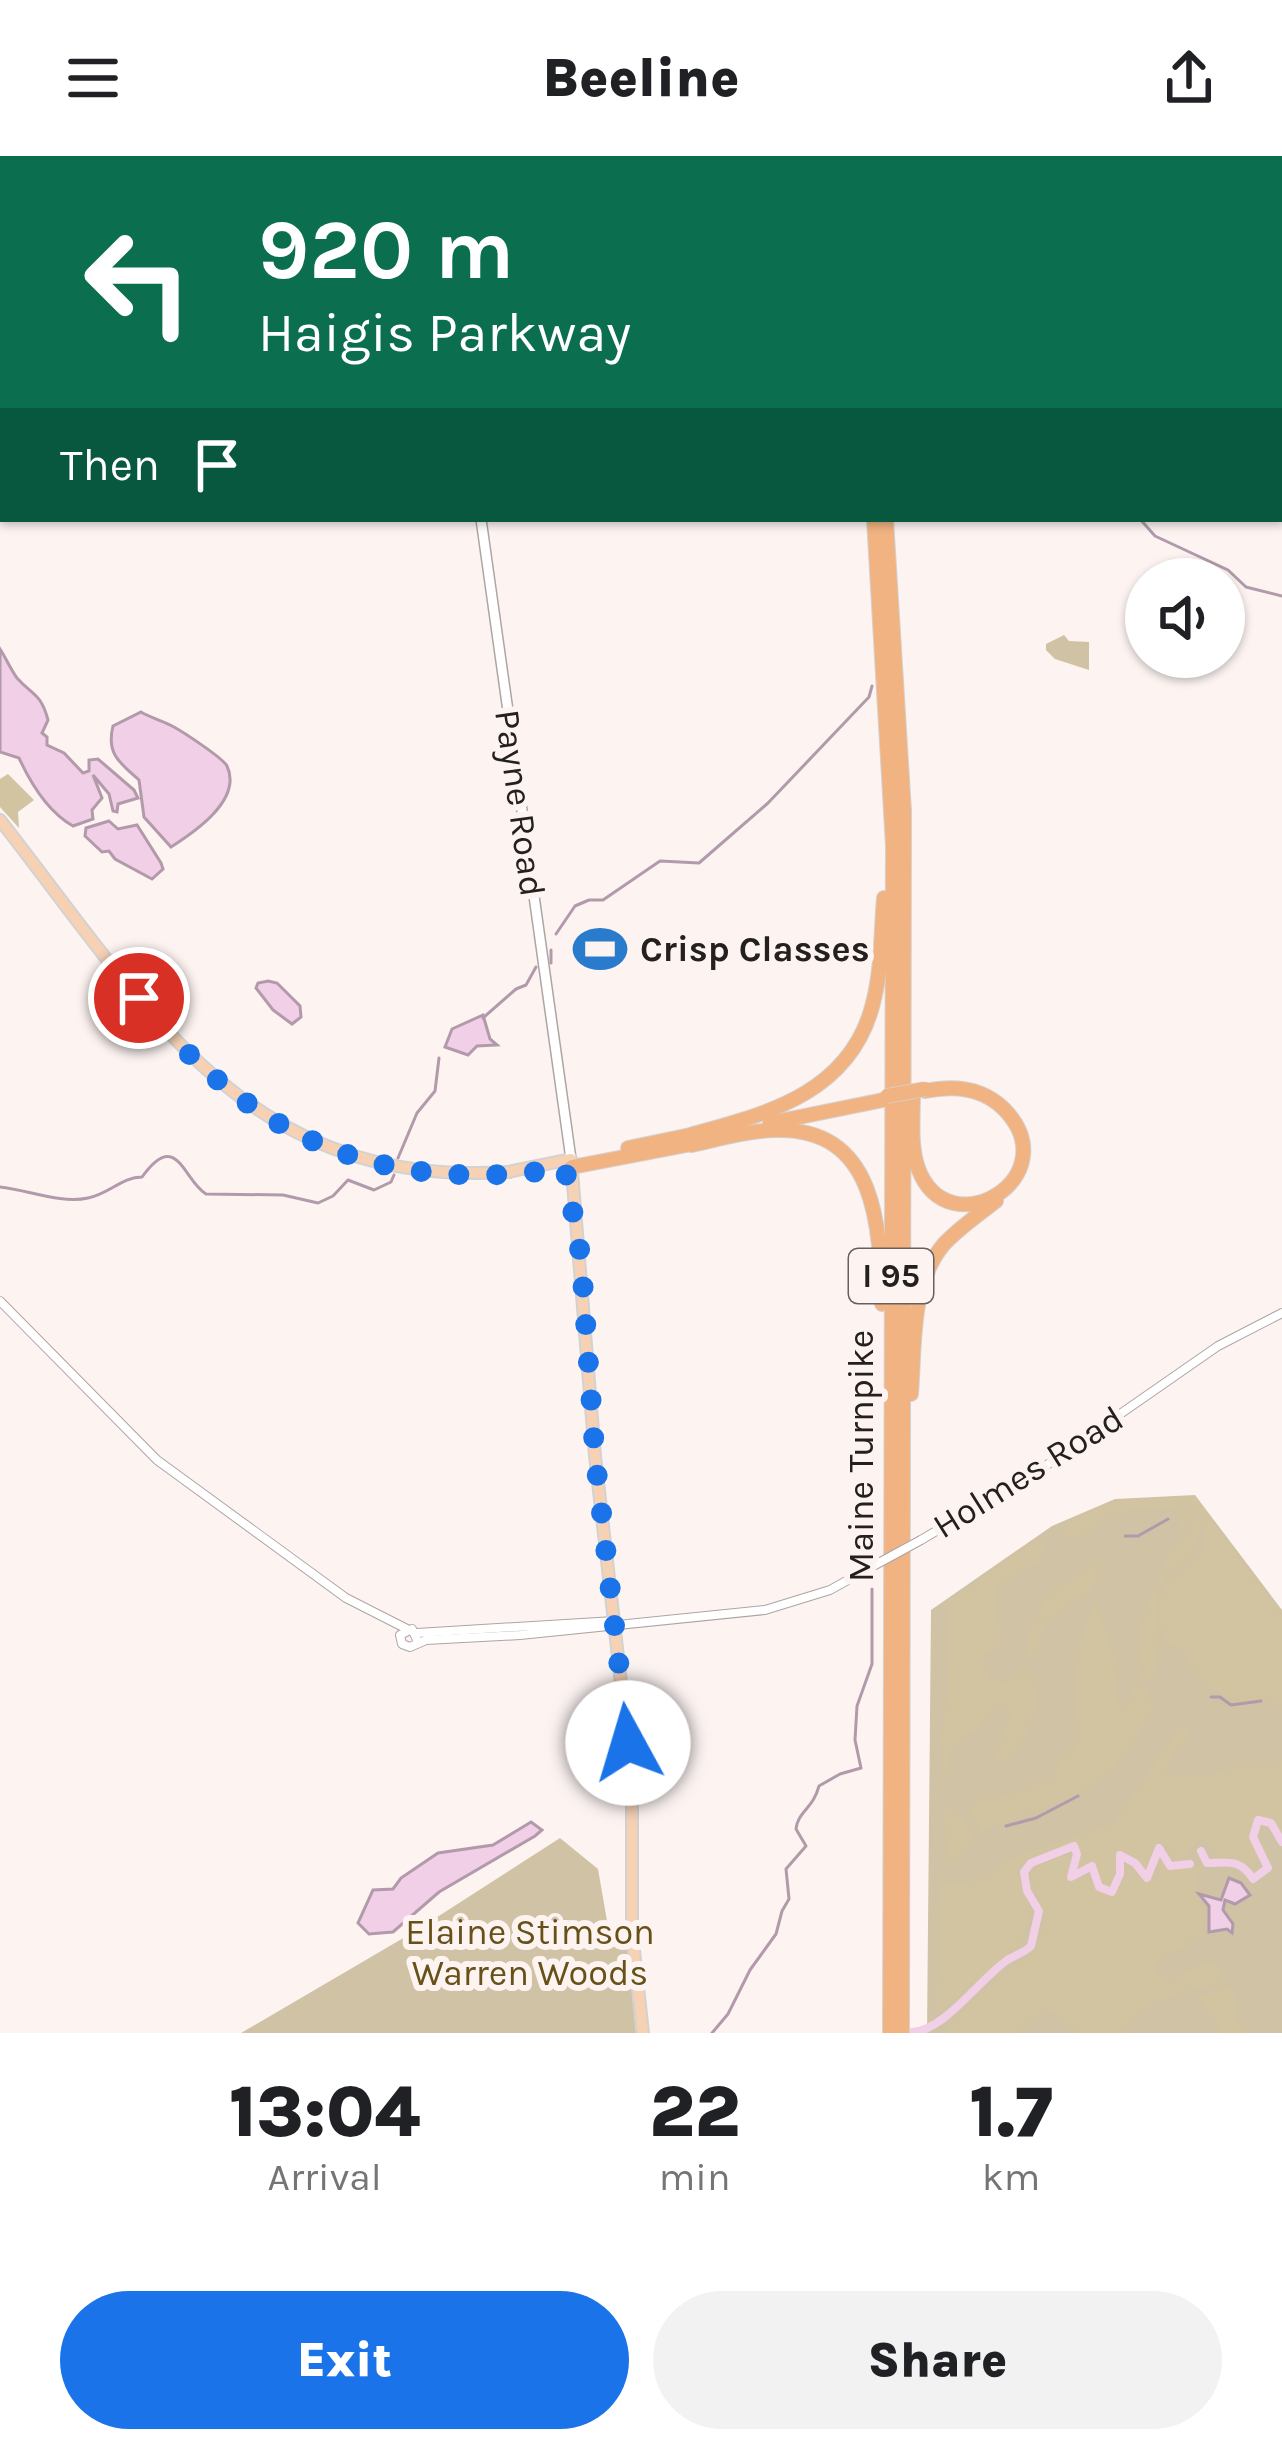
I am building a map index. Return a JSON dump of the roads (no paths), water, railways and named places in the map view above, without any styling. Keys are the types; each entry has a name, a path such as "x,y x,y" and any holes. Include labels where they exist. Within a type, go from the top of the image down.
{"highway":[{"name":"Maine Turnpike","path":"874,522 892,815 890,2033"},
{"name":"Maine Turnpike","path":"886,522 902,770 904,921 902,2033"},
{"path":"692,1139 798,1100 829,1078 857,1043 877,988 892,815"},
{"path":"904,921 909,933 918,1169 929,1187 954,1202 974,1204 1002,1193 1019,1170 1023,1150 1019,1130 1008,1113 976,1091 956,1087 925,1090"},
{"path":"568,1164 925,1090 965,1086 993,1098 1020,1127 1025,1156 1014,1184 949,1239 927,1273 918,1311 903,1477"},
{"path":"692,1139 759,1131 799,1132 835,1148 863,1177 880,1239 892,1502"}],"main road":[{"name":"Payne Road","path":"482,522 577,1222 595,1456 632,1787 632,1932 643,2033"},
{"path":"0,820 176,1043 256,1111 309,1140 393,1167 446,1174 568,1164"}],"street":[{"name":"Holmes Road","path":"0,1301 157,1460 346,1598 411,1634 616,1624 764,1610 830,1590 1041,1468 1218,1346 1282,1313"}],"waterway":[{"path":"1143,522 1155,536 1228,570 1246,587 1282,596"},
{"path":"556,934 575,906 603,900 660,861 699,863 768,803 869,697 872,686"},
{"path":"551,950 551,963"},
{"path":"483,1018 526,985 536,967"},
{"path":"398,1158 417,1113 435,1091 439,1058"},
{"path":"0,1187 56,1198 88,1198 142,1177 154,1163 172,1157 206,1194 283,1195 318,1203 348,1180 374,1190 391,1182 394,1175"},
{"path":"1125,1536 1138,1536 1168,1519"},
{"path":"712,2033 776,1934 789,1899 786,1869 806,1846 796,1829 800,1818 819,1786 861,1768 855,1740 857,1706 872,1664 872,1589"},
{"path":"1211,1697 1231,1705 1261,1701"},
{"path":"1006,1826 1036,1818 1078,1796"},
{"path":"1201,1851 1207,1863 1238,1865 1253,1879 1268,1868 1253,1837 1258,1820 1271,1823 1282,1842"},
{"path":"912,2032 936,2023 996,1969 1031,1946 1039,1911 1027,1891 1024,1872 1031,1863 1074,1846 1077,1854 1071,1877 1092,1866 1099,1887 1112,1892 1120,1874 1120,1855 1135,1863 1147,1878 1159,1848 1170,1866 1190,1864"}],"place":[{"name":"Crisp Classes","path":"600,949"}],"park label":[{"name":"Elaine Stimson Warren Woods","path":"530,1952"}]}
